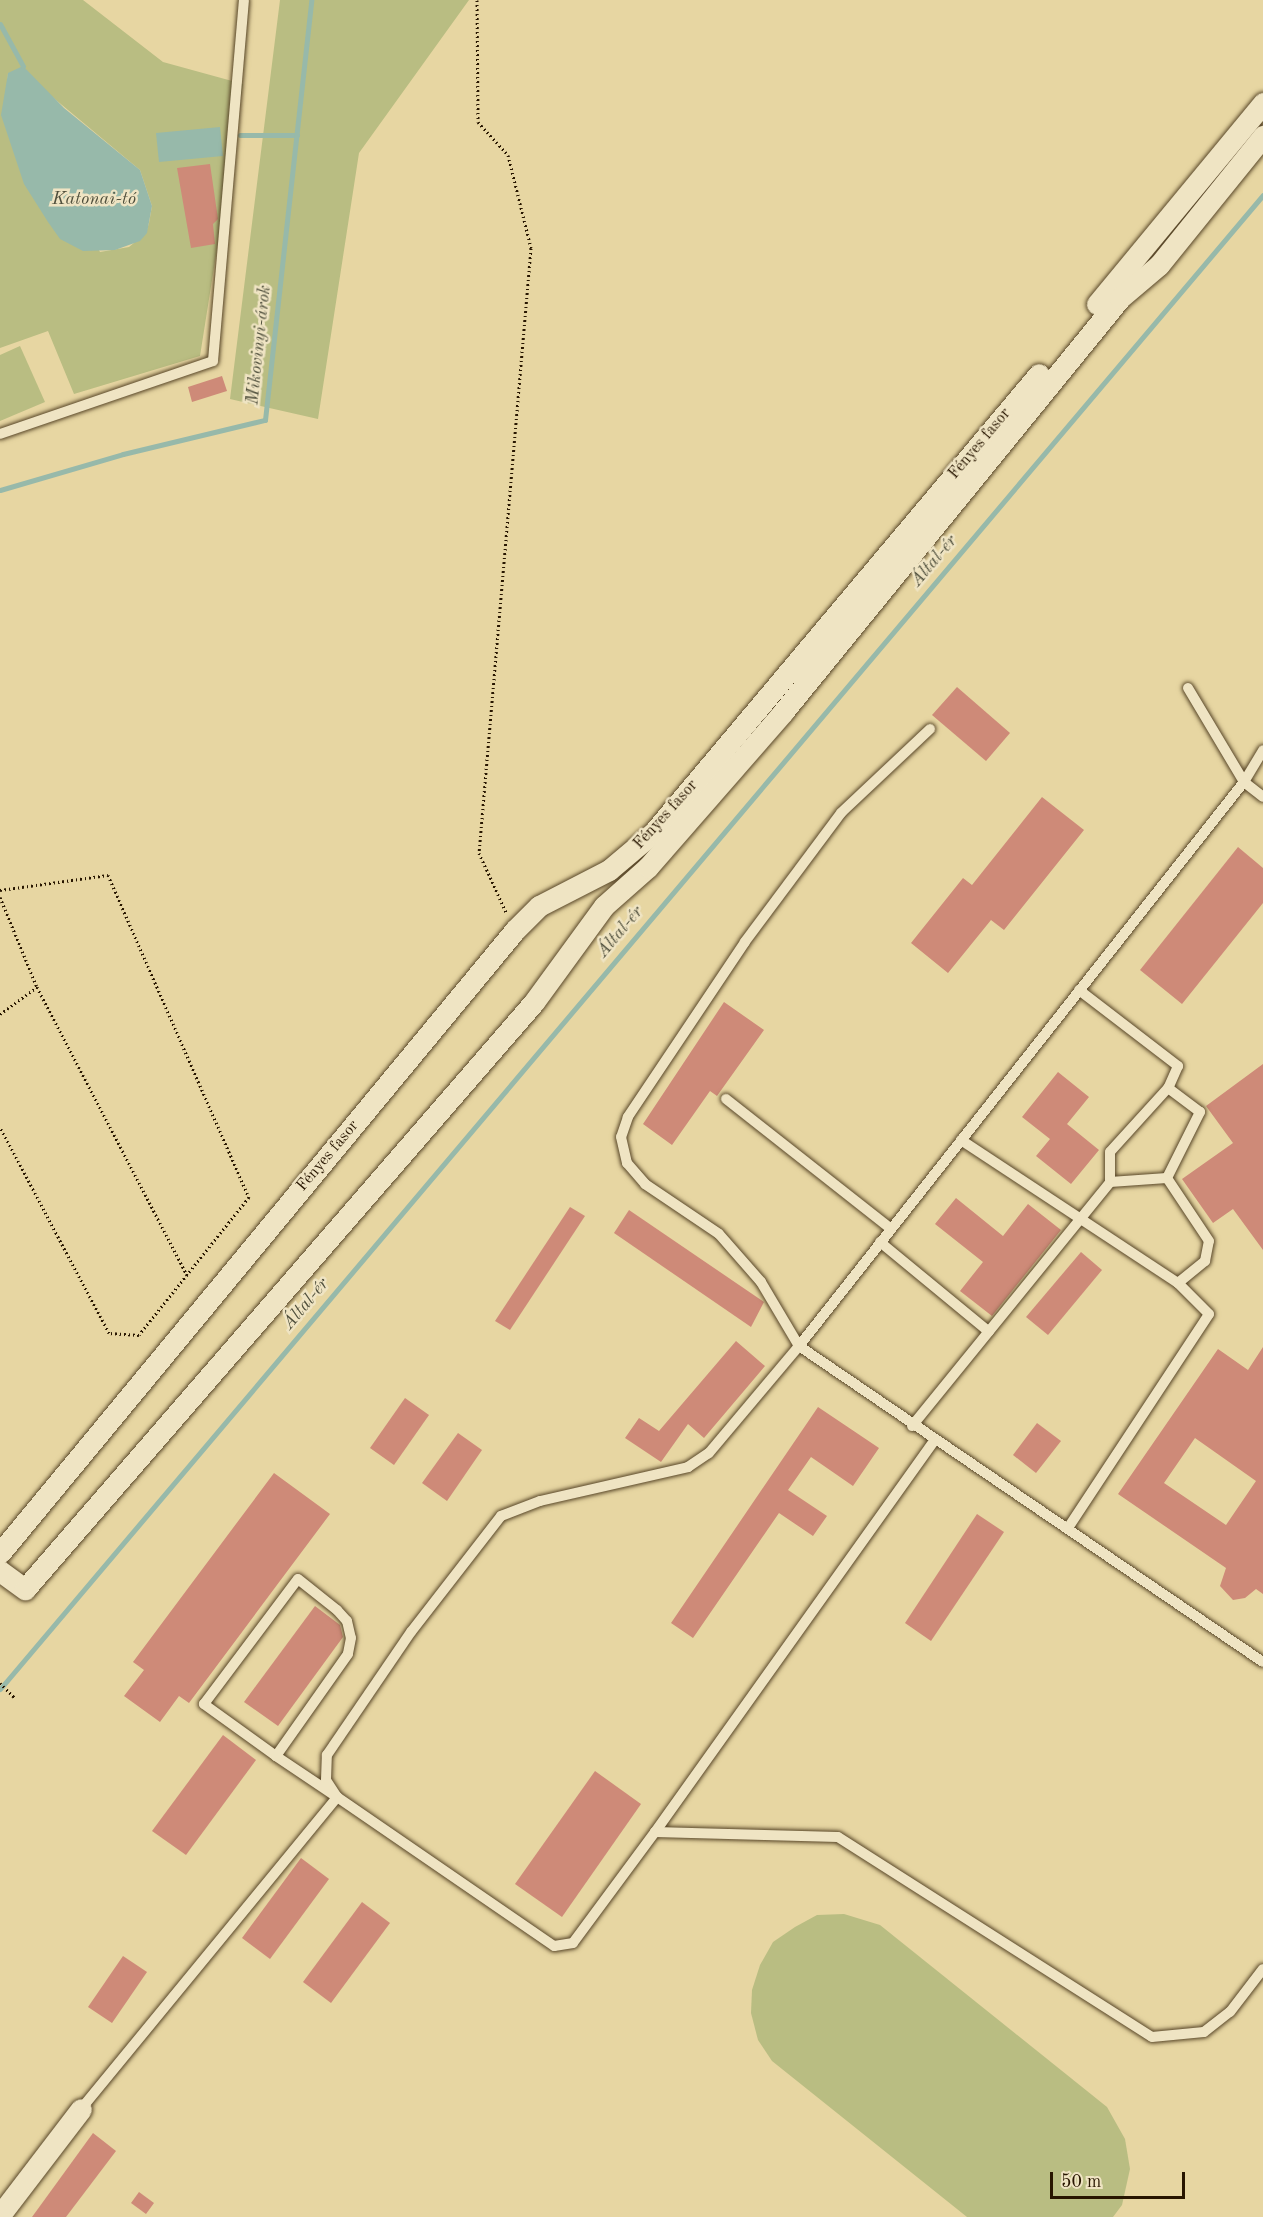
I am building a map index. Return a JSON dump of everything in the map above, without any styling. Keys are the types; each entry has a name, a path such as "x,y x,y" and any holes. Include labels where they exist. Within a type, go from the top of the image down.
{"street":[{"name":"Fényes fasor","path":"3,1549 515,930 538,906 609,870 654,832 1263,103"},
{"path":"0,1571 25,1589 534,1002 604,906 648,867 775,720 1120,298 1159,265 1263,136"},
{"path":"0,1524 3,1549"},
{"path":"0,2215 81,2109"}],"lane":[{"path":"0,434 213,361 244,0"},
{"path":"1188,688 1244,782 1263,797"},
{"path":"930,729 841,813 745,942 628,1117 621,1137 627,1163 645,1184 718,1234 761,1282 799,1346 934,1441 1068,1528 1263,1662"},
{"path":"337,1797 326,1780 327,1755 411,1632 501,1516 540,1502 688,1467 709,1453 799,1346 1244,782 1263,750"},
{"path":"912,1426 1110,1182 1110,1152 1168,1088 1178,1066 1079,990"},
{"path":"1167,1178 1200,1112 1168,1088"},
{"path":"726,1099 891,1228"},
{"path":"961,1140 1178,1283 1209,1314 1068,1528"},
{"path":"1110,1182 1167,1178"},
{"path":"1167,1178 1209,1241 1205,1261 1178,1283"},
{"path":"880,1242 989,1332"},
{"path":"276,1756 348,1654 351,1638 347,1621 338,1610 298,1578 204,1704 276,1756 554,1946 573,1943 934,1441"},
{"path":"81,2109 337,1797"},
{"path":"655,1832 838,1837 1152,2037 1204,2032 1230,2012 1263,1969"}],"path":[{"path":"477,0 478,122 508,155 531,248 479,853 515,930"},
{"path":"0,890 108,875 249,1197 139,1335 109,1333 0,1127"},
{"path":"0,897 37,987 187,1275"},
{"path":"0,1014 37,987"},
{"path":"0,1683 15,1698"}],"green space":[{"path":"0,0 83,0 163,62 243,84 200,356 74,394 48,331 0,348","holes":["8,73 44,90 140,170 152,206 146,233 129,247 100,252 7,85"]},
{"path":"280,0 469,0 359,153 318,419 230,399"},
{"path":"20,346 45,402 0,421 0,355"},
{"path":"844,1914 880,1925 1107,2107 1125,2139 1130,2169 1122,2205 1113,2217 967,2217 772,2061 758,2040 751,2013 752,1990 760,1965 773,1942 795,1927 817,1915"}],"water":[{"name":"Katonai-tó","path":"23,66 64,108 140,170 152,206 147,233 140,241 115,250 83,251 60,239 48,222 24,184 1,115 8,73"},
{"path":"220,127 223,156 159,162 156,133"}],"building":[{"path":"210,164 218,219 213,224 215,244 191,248 177,168"},
{"path":"222,376 227,391 192,402 188,387"},
{"path":"957,687 1010,733 986,761 932,715"},
{"path":"1042,797 1084,830 1004,930 991,920 948,973 911,943 963,878 972,885"},
{"path":"1238,847 1263,868 1263,903 1182,1004 1140,970"},
{"path":"724,1002 764,1030 717,1096 710,1091 672,1145 643,1124"},
{"path":"1263,1064 1263,1250 1233,1209 1213,1223 1182,1179 1233,1143 1206,1106"},
{"path":"1058,1072 1089,1097 1067,1124 1099,1150 1071,1184 1036,1156 1050,1139 1022,1117"},
{"path":"956,1198 1003,1236 1028,1204 1061,1230 992,1316 960,1291 983,1262 935,1224"},
{"path":"570,1207 585,1216 510,1330 495,1321"},
{"path":"629,1210 764,1302 751,1327 614,1233"},
{"path":"1081,1252 1102,1270 1048,1335 1026,1317"},
{"path":"736,1341 765,1366 704,1438 688,1424 661,1462 625,1438 639,1418 659,1431"},
{"path":"1263,1347 1263,1594 1256,1589 1245,1598 1233,1600 1220,1586 1226,1568 1118,1494 1218,1349 1248,1370","holes":["1195,1438 1256,1481 1226,1525 1164,1483"]},
{"path":"405,1398 429,1415 394,1465 370,1448"},
{"path":"818,1407 879,1448 853,1486 811,1457 788,1490 827,1516 813,1536 779,1513 693,1638 671,1623"},
{"path":"1037,1423 1061,1441 1036,1473 1013,1455"},
{"path":"458,1433 482,1450 447,1501 422,1483"},
{"path":"274,1473 330,1514 189,1703 179,1696 160,1722 124,1696 144,1670 133,1662"},
{"path":"977,1514 1004,1532 931,1641 905,1623"},
{"path":"315,1606 340,1625 343,1637 278,1726 244,1702"},
{"path":"223,1735 256,1760 186,1855 152,1831"},
{"path":"595,1771 641,1804 562,1917 515,1884"},
{"path":"301,1858 329,1879 270,1959 242,1938"},
{"path":"362,1902 390,1923 331,2003 303,1982"},
{"path":"123,1956 147,1972 112,2023 88,2007"},
{"path":"93,2133 116,2151 66,2217 32,2217"},
{"path":"139,2192 154,2203 146,2214 131,2203"}],"waterway":[{"name":"Mikovinyi-árok","path":"0,490 123,454 265,420 311,0"},
{"path":"0,24 23,66"},
{"path":"240,135 297,135"},
{"name":"Által-ér","path":"0,1689 1263,195"}]}
